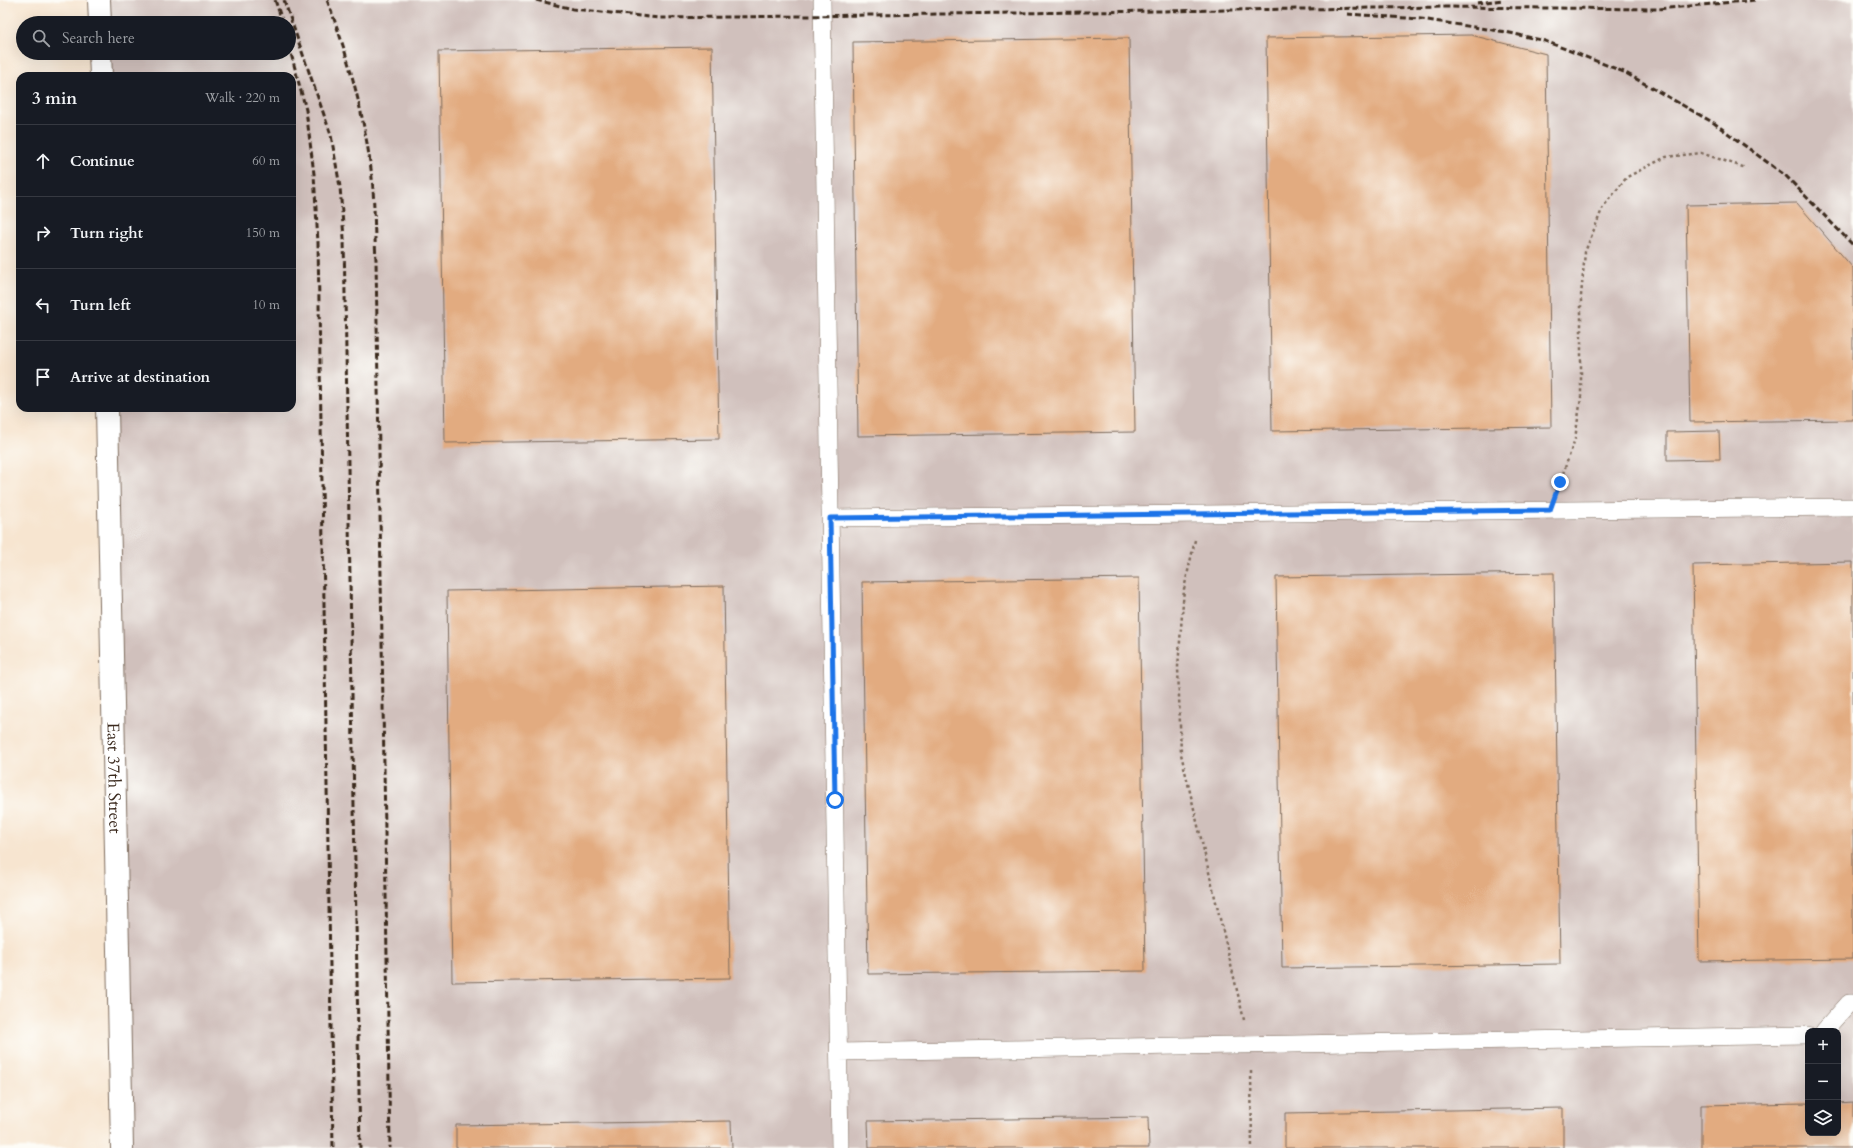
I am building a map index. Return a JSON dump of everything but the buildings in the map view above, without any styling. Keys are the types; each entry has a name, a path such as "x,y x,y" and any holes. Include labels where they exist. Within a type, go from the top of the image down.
{"street":[{"path":"99,0 100,16"},
{"path":"100,60 101,72"},
{"name":"East 37th Street","path":"107,412 122,1148"}],"lane":[{"path":"822,0 840,1148"},
{"path":"830,518 1853,507"},
{"path":"1827,1028 1849,1003 1853,1003"},
{"path":"839,1052 1805,1035"}],"path":[{"path":"1550,510 1575,439 1581,398 1581,296 1585,252 1603,207 1627,177 1666,157 1701,153 1746,168"},
{"path":"1200,514 1184,589 1178,659 1181,754 1250,1045 1252,1148"}],"shaded area":[{"path":"102,0 1853,0 1853,1148 124,1148 110,412 296,412 296,72 104,72 103,60 296,60 296,16 103,16"}],"railway":[{"path":"275,0 281,16"},
{"path":"284,0 290,16"},
{"path":"327,0 347,60 363,121 372,174 374,199 390,1148"},
{"path":"536,0 573,9 659,18 1444,7 1658,9 1756,0"},
{"path":"1477,3 1503,0"},
{"path":"1347,14 1421,19 1506,32 1545,41 1624,72 1714,123 1786,176 1853,245"},
{"path":"296,34 331,135 340,187 344,238 360,1148"},
{"path":"293,60 296,72"},
{"path":"296,72 306,110 314,174 318,243 333,1148"}],"route":[{"path":"835,800 830,518 1550,510 1560,482"}]}
